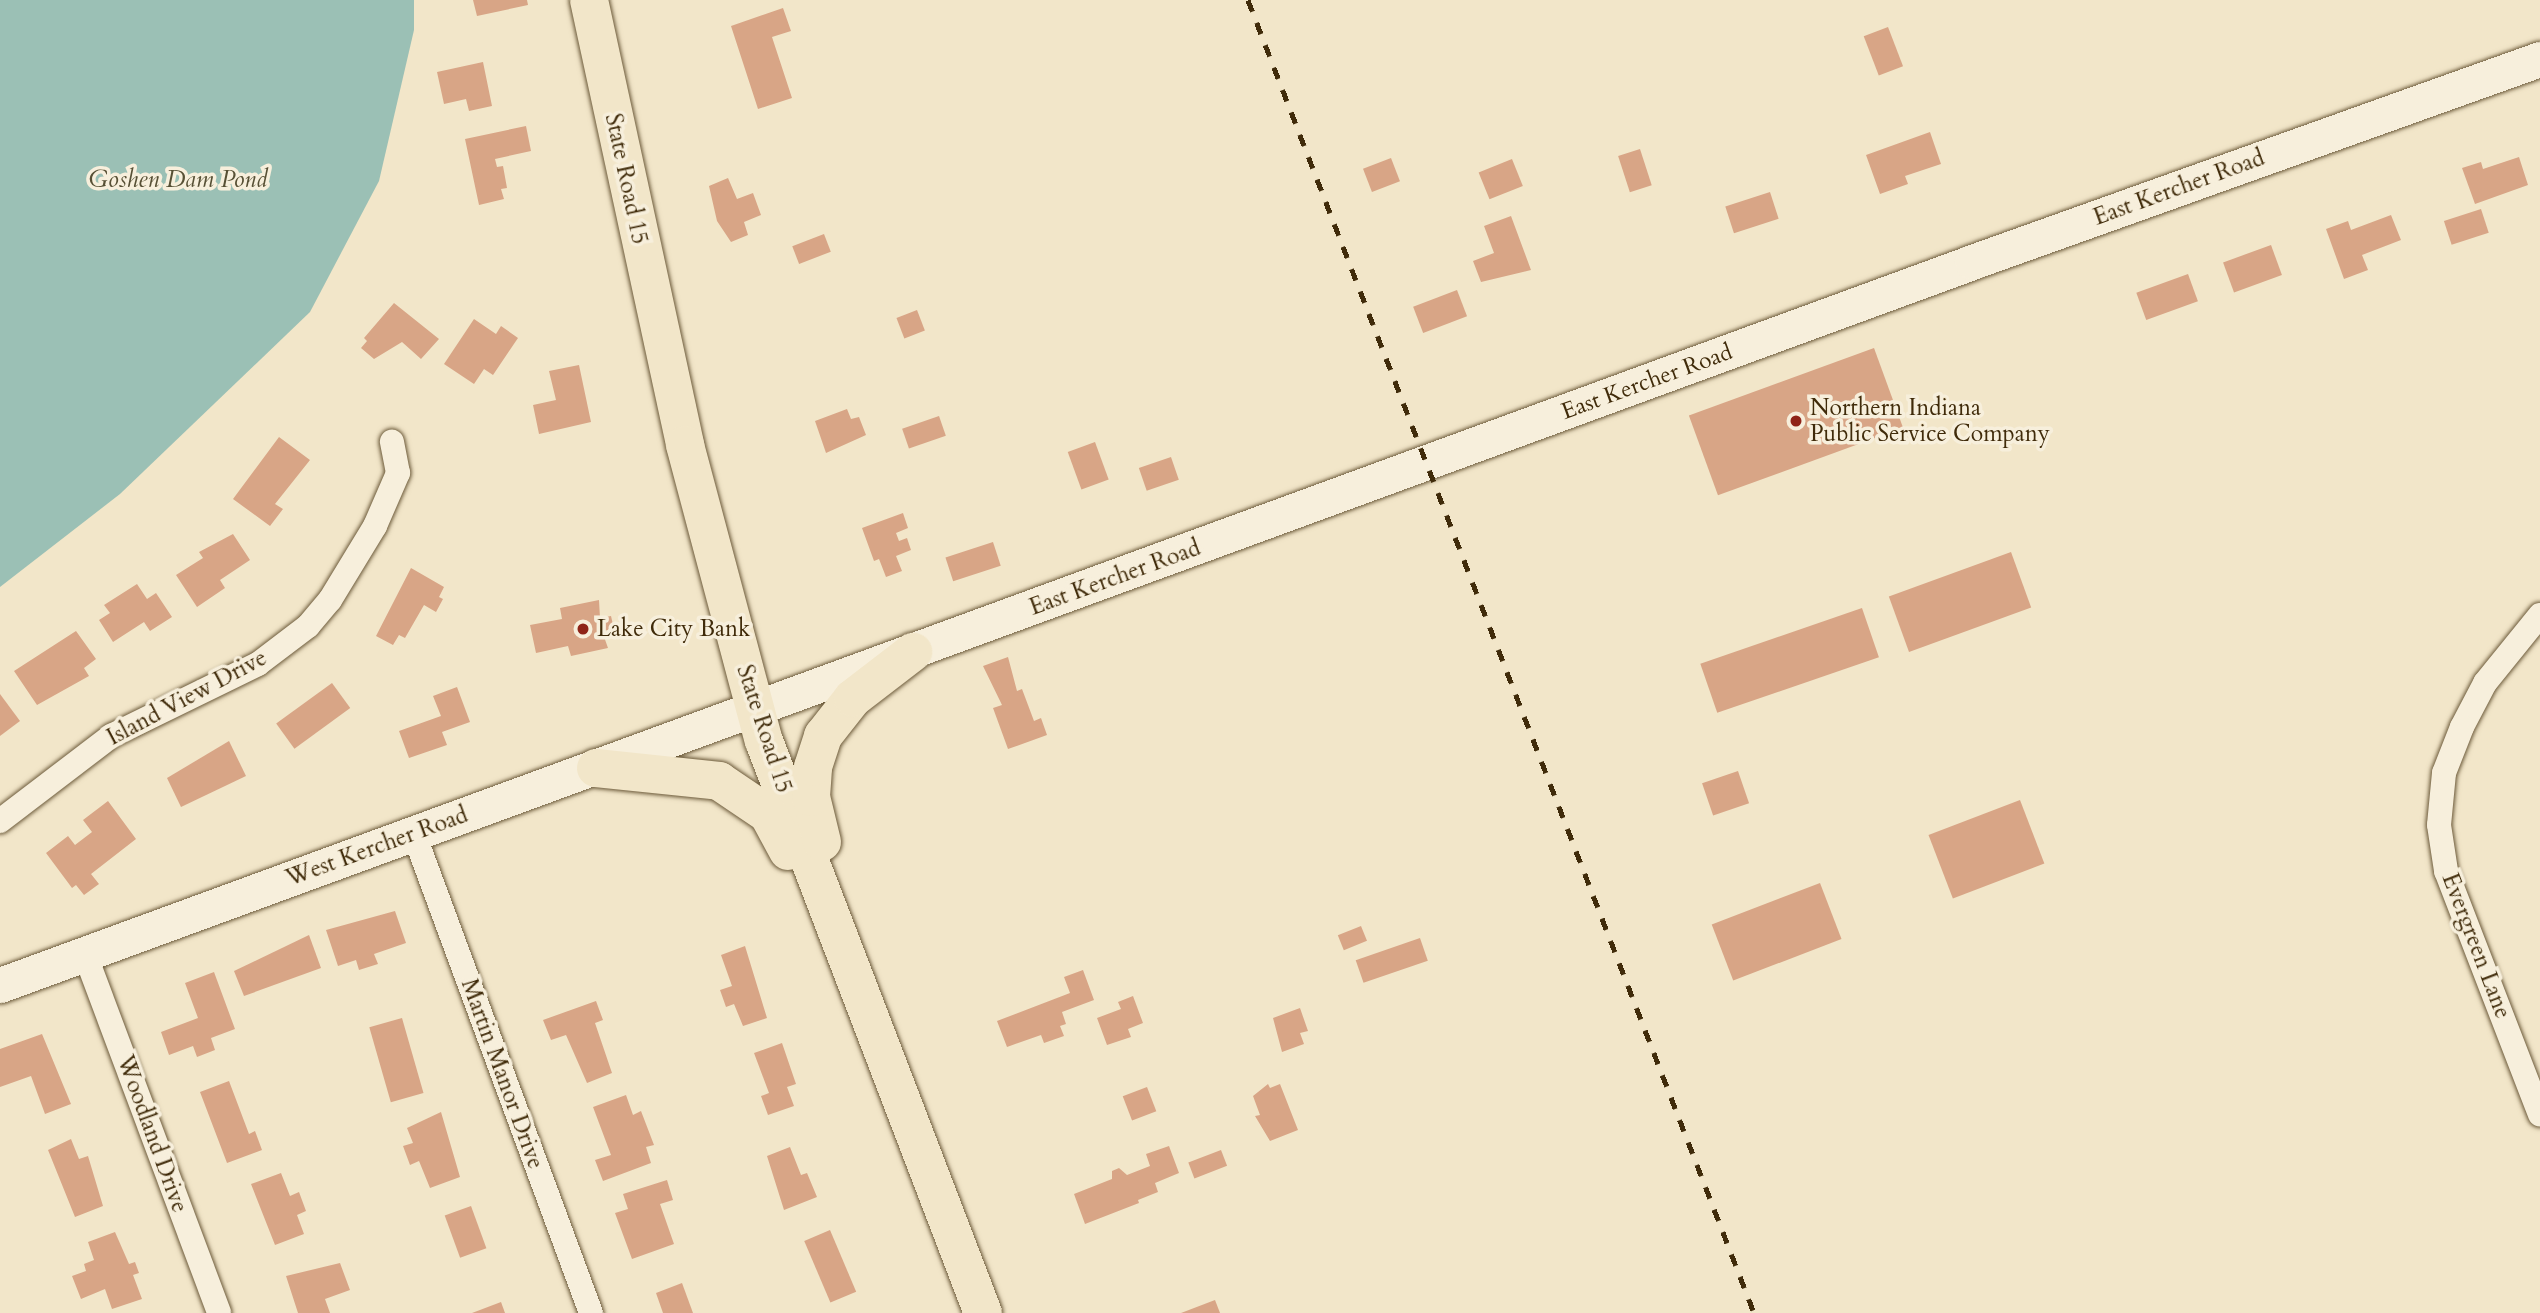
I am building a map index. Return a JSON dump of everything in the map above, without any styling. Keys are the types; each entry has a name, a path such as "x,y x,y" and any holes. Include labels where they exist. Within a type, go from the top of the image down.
{"main road":[{"name":"State Road 15","path":"589,0 685,445 755,710 983,1313"},
{"name":"East Kercher Road","path":"755,710 1959,267 2540,58"},
{"path":"850,967 811,797 813,767 823,736 836,717 912,652"},
{"name":"West Kercher Road","path":"0,985 755,710"},
{"path":"596,768 719,781 768,814 850,967"}],"street":[{"name":"Island View Drive","path":"0,821 111,736 258,664 308,626 330,600 375,526 398,473 392,442"},
{"name":"Evergreen Lane","path":"2540,615 2485,683 2444,772 2439,825 2446,871 2540,1114"},
{"name":"Martin Manor Drive","path":"414,834 591,1313"},
{"name":"Woodland Drive","path":"85,954 219,1313"}],"water":[{"name":"Goshen Dam Pond","path":"0,0 414,0 414,30 379,181 310,312 120,494 0,587"}],"building":[{"path":"473,0 527,0 528,5 477,16"},
{"path":"783,8 791,31 772,37 792,98 758,109 731,26"},
{"path":"1888,27 1903,66 1879,76 1864,36"},
{"path":"483,62 492,106 469,111 466,99 444,104 437,72"},
{"path":"526,126 531,151 495,159 497,167 503,166 507,188 501,189 504,199 479,205 465,139"},
{"path":"1930,132 1941,164 1905,176 1908,184 1880,194 1866,155"},
{"path":"1640,149 1652,185 1630,192 1618,156"},
{"path":"2519,157 2528,185 2475,204 2462,168 2481,162 2483,169"},
{"path":"1391,158 1400,181 1372,192 1363,169"},
{"path":"1512,159 1523,186 1489,199 1479,172"},
{"path":"728,178 737,199 753,193 761,215 744,222 748,235 731,242 717,221 709,186"},
{"path":"1770,192 1779,219 1734,233 1725,207"},
{"path":"2481,209 2489,233 2452,245 2444,221"},
{"path":"2391,215 2401,240 2362,255 2368,270 2344,279 2326,229 2348,221 2351,230"},
{"path":"1511,216 1531,270 1481,282 1473,261 1494,253 1484,226"},
{"path":"824,234 831,252 799,264 792,246"},
{"path":"2271,245 2282,275 2234,293 2223,262"},
{"path":"2188,274 2198,301 2146,320 2136,293"},
{"path":"1457,290 1467,316 1423,333 1413,307"},
{"path":"394,303 439,339 421,359 402,342 374,359 361,348 367,341 364,338"},
{"path":"917,310 925,331 904,338 896,318"},
{"path":"474,319 496,334 501,326 518,338 493,375 484,369 474,384 444,364"},
{"name":"Northern Indiana Public Service Company","path":"1874,348 1903,428 1718,495 1689,415"},
{"path":"579,365 591,422 539,434 533,405 556,400 549,371"},
{"path":"847,409 851,419 859,417 866,435 826,453 815,421"},
{"path":"939,416 946,436 909,449 902,429"},
{"path":"279,437 310,460 275,504 283,509 270,526 233,499"},
{"path":"1095,442 1109,480 1081,490 1068,452"},
{"path":"1171,457 1179,480 1147,491 1139,468"},
{"path":"903,513 908,528 896,533 899,541 907,538 911,550 896,556 902,571 886,577 879,559 874,561 862,528"},
{"path":"233,534 250,560 220,580 225,588 197,607 176,575 203,558 199,552"},
{"path":"993,542 1001,566 953,581 945,557"},
{"path":"2011,552 2031,607 1909,652 1889,596"},
{"path":"411,568 444,587 439,597 443,599 436,612 424,605 405,638 399,635 393,645 376,636"},
{"path":"137,584 147,599 156,593 172,617 150,631 144,622 113,642 99,620 110,613 104,605"},
{"path":"599,600 600,618 611,616 614,629 602,631 608,648 571,656 568,646 536,653 530,625 562,619 560,608"},
{"path":"1862,608 1879,657 1717,713 1700,664"},
{"path":"76,631 96,659 84,668 89,676 37,705 14,671"},
{"path":"1008,657 1017,691 1022,689 1034,721 1041,718 1047,735 1008,749 993,708 1002,705 983,666"},
{"path":"332,683 350,708 294,749 276,724"},
{"path":"457,687 470,722 442,732 447,745 409,758 399,731 441,716 433,696"},
{"path":"0,694 20,721 0,736"},
{"path":"229,741 246,776 181,807 167,778"},
{"path":"1738,771 1749,803 1713,816 1702,783"},
{"path":"2020,800 2044,863 1953,899 1929,835"},
{"path":"108,801 136,839 91,874 99,884 84,895 76,885 72,888 46,853 68,836 75,845 92,832 83,820"},
{"path":"1820,883 1842,939 1733,981 1712,925"},
{"path":"395,911 406,943 374,954 378,964 359,970 356,960 338,966 326,930"},
{"path":"1361,926 1367,941 1344,950 1338,935"},
{"path":"309,935 321,968 244,996 234,971"},
{"path":"1420,938 1428,961 1364,983 1356,960"},
{"path":"745,946 767,1018 743,1026 734,1004 726,1007 720,990 732,986 721,955"},
{"path":"1083,970 1094,1000 1062,1012 1066,1024 1060,1026 1064,1036 1044,1043 1041,1035 1007,1047 997,1021 1070,993 1064,977"},
{"path":"214,972 235,1029 211,1038 215,1050 197,1057 193,1046 169,1055 161,1032 198,1018 185,983"},
{"path":"1133,996 1143,1023 1128,1029 1131,1037 1107,1045 1097,1018 1121,1009 1118,1002"},
{"path":"596,1001 603,1020 595,1023 612,1073 587,1083 566,1035 551,1040 543,1020"},
{"path":"1300,1008 1308,1031 1300,1033 1304,1044 1282,1052 1273,1018"},
{"path":"402,1018 423,1093 391,1102 369,1027"},
{"path":"42,1034 71,1104 45,1114 31,1076 0,1087 0,1049"},
{"path":"782,1043 796,1084 787,1087 794,1106 768,1115 761,1096 769,1093 754,1053"},
{"path":"229,1081 249,1134 255,1131 262,1150 227,1163 200,1092"},
{"path":"1268,1084 1270,1088 1280,1084 1298,1130 1270,1141 1255,1116 1260,1115 1253,1096"},
{"path":"1147,1087 1156,1111 1132,1121 1123,1096"},
{"path":"626,1095 633,1115 641,1111 654,1145 646,1147 651,1163 603,1181 595,1160 611,1155 593,1107"},
{"path":"441,1112 460,1177 430,1188 419,1161 410,1165 403,1146 413,1143 407,1128"},
{"path":"71,1139 79,1159 88,1156 103,1206 75,1217 48,1150"},
{"path":"1169,1146 1179,1173 1155,1183 1158,1192 1138,1200 1139,1203 1085,1224 1074,1194 1112,1179 1112,1171 1119,1168 1127,1175 1150,1166 1146,1154"},
{"path":"790,1147 801,1175 807,1173 817,1197 784,1210 767,1156"},
{"path":"1221,1150 1227,1166 1194,1178 1188,1163"},
{"path":"281,1173 290,1196 299,1192 306,1211 297,1215 304,1234 275,1245 251,1184"},
{"path":"667,1180 673,1200 660,1204 674,1244 632,1259 615,1213 628,1209 623,1194"},
{"path":"471,1206 486,1248 460,1258 445,1216"},
{"path":"830,1230 856,1292 830,1303 804,1241"},
{"path":"115,1232 129,1264 135,1262 139,1273 133,1275 142,1299 112,1309 105,1289 81,1299 72,1276 86,1271 84,1264 94,1260 88,1242"},
{"path":"340,1263 350,1290 325,1299 330,1313 298,1313 286,1276"},
{"path":"682,1283 693,1313 663,1313 656,1293"},
{"path":"1215,1300 1220,1313 1181,1313"},
{"path":"501,1302 505,1313 472,1313"}],"railway":[{"path":"1248,0 1754,1313"}],"place":[{"name":"Northern Indiana Public Service Company","path":"1796,421"},
{"name":"Lake City Bank","path":"583,629"}]}
